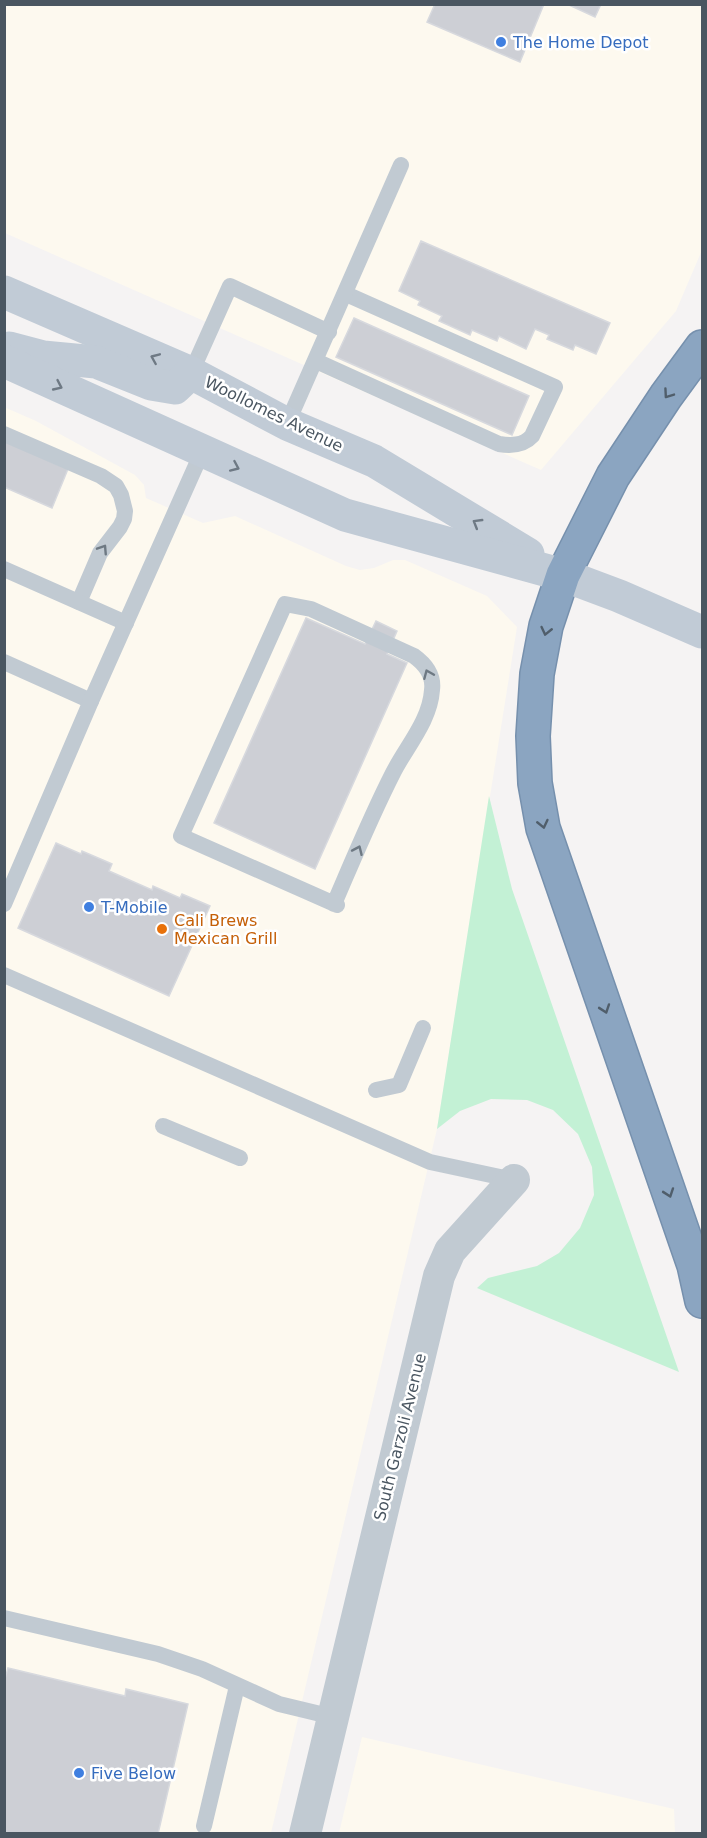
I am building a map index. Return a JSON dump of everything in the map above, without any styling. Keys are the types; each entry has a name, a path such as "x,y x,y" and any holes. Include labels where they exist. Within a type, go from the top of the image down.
{"highway":[{"path":"702,347 666,396 613,476 563,575 546,626 537,674 533,736 535,783 543,828 690,1254 702,1301"}],"street":[{"name":"Woollomes Avenue","path":"4,292 191,374 287,424 374,462 563,575"},
{"path":"4,347 43,357 96,362 151,384 175,388 191,374"},
{"name":"Woollomes Avenue","path":"4,361 345,515 563,575 702,632"},
{"name":"South Garzoli Avenue","path":"305,1833 439,1276 450,1251 513,1180"}],"lane":[{"path":"287,424 402,165"},
{"path":"191,374 230,286 329,332"},
{"path":"316,361 499,444 510,446 528,441 532,436 555,387 346,294"},
{"path":"4,434 101,476 116,486 121,495 124,519 100,553 79,602"},
{"path":"4,904 202,452"},
{"path":"4,569 126,623"},
{"path":"285,604 311,609 414,656 429,670 433,687 426,715 393,772 335,904 181,836 285,604"},
{"path":"4,662 91,701"},
{"path":"4,975 430,1162 513,1180"},
{"path":"376,1090 399,1085 423,1028"},
{"path":"163,1126 240,1158"},
{"path":"4,1618 158,1654 202,1669 279,1704 333,1717"},
{"path":"204,1826 237,1686"}],"shaded area":[{"path":"5,5 702,5 702,250 676,311 541,470 5,233"},
{"path":"4,407 36,421 135,475 144,485 146,498 203,523 235,516 346,566 360,570 374,568 393,560 405,560 487,596 517,627 437,1129 271,1833 5,1833"},
{"path":"362,1737 674,1809 675,1833 339,1833"}],"green space":[{"path":"489,796 512,889 679,1372 477,1288 488,1278 537,1266 559,1253 580,1228 594,1195 592,1167 578,1134 553,1110 527,1100 491,1099 460,1111 437,1129"}],"building":[{"name":"The Home Depot","path":"435,4 544,4 520,62 427,22"},
{"name":"The Home Depot","path":"567,4 601,4 595,17"},
{"path":"421,241 610,323 596,354 575,345 573,350 547,339 549,335 535,329 526,349 499,336 497,341 472,330 470,335 439,321 442,316 418,305 420,301 399,291"},
{"path":"354,318 529,396 512,435 336,357"},
{"path":"4,441 68,469 52,508 4,487"},
{"path":"306,618 365,644 376,621 397,631 387,654 407,663 315,869 214,823"},
{"path":"56,843 112,864 109,871 152,890 153,886 180,898 182,894 210,906 169,996 18,928"},
{"path":"8,1668 125,1696 126,1689 188,1704 158,1834 4,1834 4,1682"}],"place":[{"name":"The Home Depot","path":"501,42"},
{"name":"T-Mobile","path":"89,907"},
{"name":"Cali Brews Mexican Grill","path":"162,929"},
{"name":"Five Below","path":"79,1773"}]}
